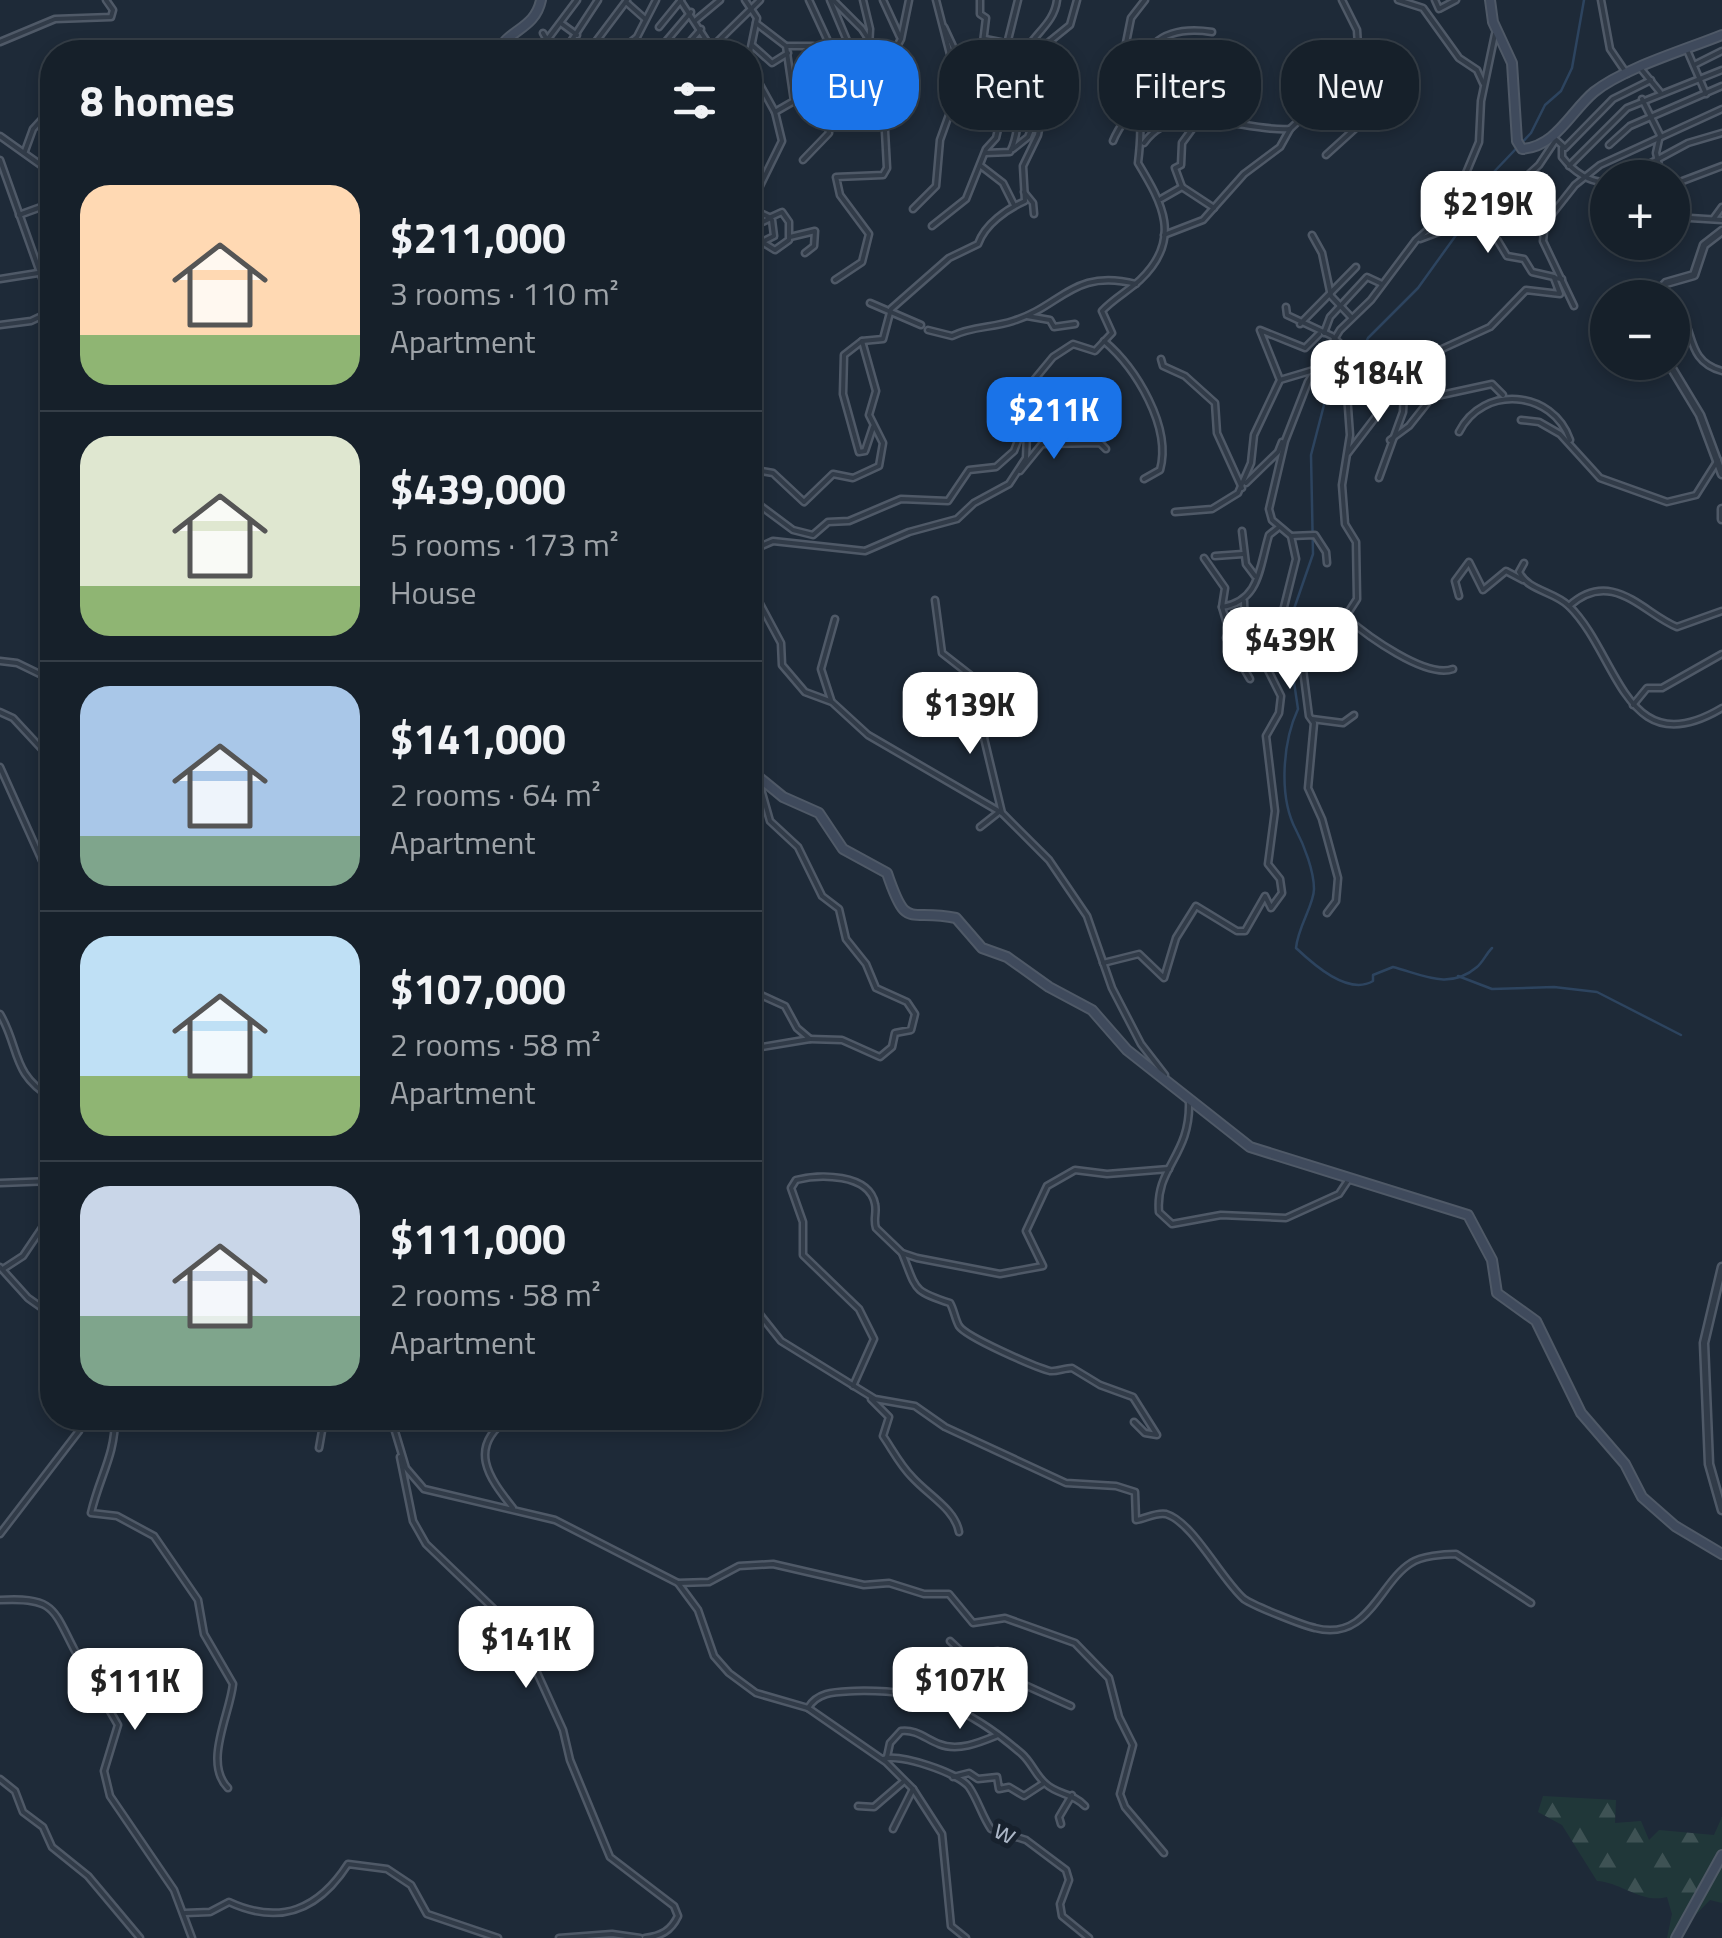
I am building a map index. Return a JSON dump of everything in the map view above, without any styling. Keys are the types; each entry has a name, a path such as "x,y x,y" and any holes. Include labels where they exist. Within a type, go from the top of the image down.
{"main road":[{"path":"505,40 532,23 541,0"},
{"path":"1490,0 1496,30 1512,63 1519,146 1530,148 1554,138 1597,89 1722,35"},
{"path":"762,780 783,798 819,813 844,849 887,873 894,900 902,910 920,918 956,918 982,948 1007,957 1049,987 1092,1010 1120,1044 1250,1147 1468,1215 1492,1260 1494,1285 1501,1299 1533,1316 1581,1413 1624,1464 1642,1497 1662,1516 1720,1552"},
{"path":"1677,1937 1722,1854"}],"street":[{"path":"0,42 55,19 110,17 113,10 106,0"},
{"path":"543,34 549,40 576,0"},
{"path":"573,40 598,0"},
{"path":"632,40 656,0"},
{"path":"658,27 680,0 692,12 705,40"},
{"path":"696,20 720,0"},
{"path":"744,0 756,23 787,50 794,102 775,112"},
{"path":"719,40 760,0"},
{"path":"809,0 827,40"},
{"path":"831,0 868,37"},
{"path":"831,0 847,40"},
{"path":"863,0 869,40"},
{"path":"883,0 901,40"},
{"path":"901,40 910,0"},
{"path":"936,0 946,40"},
{"path":"980,0 979,12 986,18 984,38 992,40"},
{"path":"1006,40 1018,0"},
{"path":"1034,40 1054,16 1057,0"},
{"path":"1051,40 1070,24 1074,0"},
{"path":"1125,40 1130,18 1146,0"},
{"path":"1342,0 1356,40"},
{"path":"1398,0 1424,8 1456,55 1477,70 1484,86"},
{"path":"1434,0 1439,9 1456,0"},
{"path":"1601,0 1610,49 1625,76"},
{"path":"597,40 626,1 645,19"},
{"path":"668,40 692,12"},
{"path":"752,40 756,23"},
{"path":"942,23 950,40"},
{"path":"562,24 577,35"},
{"path":"692,40 701,30"},
{"path":"1175,512 1212,509 1243,487 1278,452 1335,338 1416,240 1451,209 1479,142 1484,86 1496,30"},
{"path":"1162,40 1178,31 1212,32"},
{"path":"762,55 770,63 792,49"},
{"path":"1687,50 1706,94"},
{"path":"1694,65 1722,52"},
{"path":"1641,70 1660,92"},
{"path":"1569,166 1617,117 1642,100 1722,70"},
{"path":"1562,148 1616,96 1650,80"},
{"path":"1609,145 1624,130 1722,86"},
{"path":"762,90 775,112 782,141 762,186"},
{"path":"1642,100 1660,134 1657,158"},
{"path":"1574,306 1543,241 1542,229 1586,176 1660,134 1722,107"},
{"path":"25,151 32,128 40,121"},
{"path":"802,160 829,134 828,130"},
{"path":"835,280 862,262 869,234 844,200 836,177 886,172 884,130"},
{"path":"913,209 936,186 944,130"},
{"path":"932,226 966,198 998,130"},
{"path":"1010,152 1018,130"},
{"path":"984,153 1010,152 1031,130"},
{"path":"873,427 865,451 860,452 843,394 842,360 862,341 880,341 887,335 888,315 936,268 978,244 982,233 1014,205 1025,201 1023,166 1034,145 1036,130"},
{"path":"1113,141 1118,130"},
{"path":"762,546 774,541 865,552 908,532 957,520 978,500 1009,487 1029,448 1029,386 1070,344 1090,352 1113,332 1102,311 1136,284 1164,235 1160,199 1138,163 1143,144 1141,130"},
{"path":"1143,144 1158,130"},
{"path":"1191,130 1182,143 1181,165 1175,168 1182,187 1214,208"},
{"path":"1164,235 1198,223 1244,174 1280,148 1290,130"},
{"path":"1326,154 1353,130"},
{"path":"1654,160 1722,133"},
{"path":"0,136 40,161"},
{"path":"1028,136 1034,145"},
{"path":"1492,231 1500,201 1538,165 1554,138 1569,166 1590,178"},
{"path":"0,160 40,278"},
{"path":"982,166 1002,182 1014,205"},
{"path":"1690,178 1722,166"},
{"path":"1160,199 1182,187"},
{"path":"1024,192 1033,202 1034,214"},
{"path":"18,214 40,207"},
{"path":"1714,218 1722,207"},
{"path":"762,224 764,214 771,218"},
{"path":"762,224 785,214 790,237"},
{"path":"771,218 774,236 762,242 775,250 790,237 815,231 814,246 805,253"},
{"path":"1690,218 1722,220"},
{"path":"1416,240 1460,220 1492,231 1507,256 1524,259 1532,272 1562,279"},
{"path":"1676,280 1694,275 1704,245 1722,230"},
{"path":"1312,236 1322,253 1330,293 1352,317"},
{"path":"1300,324 1356,266"},
{"path":"0,279 38,273"},
{"path":"1243,487 1254,436 1280,380 1260,330 1305,348 1368,276 1382,284"},
{"path":"1348,453 1405,374 1423,358 1496,322 1526,290 1560,294 1554,278"},
{"path":"928,330 952,336 1024,316 1076,284 1136,284"},
{"path":"870,304 888,315 921,325"},
{"path":"1286,307 1286,314 1335,338 1362,364 1347,392 1344,516 1356,542 1357,599 1332,636 1300,644"},
{"path":"0,325 40,315"},
{"path":"1024,316 1050,320 1054,327 1075,324"},
{"path":"1690,339 1695,354 1722,371"},
{"path":"762,471 773,473 801,501 807,502 834,474 852,478 879,466 883,443 873,427 869,409 876,391 862,341"},
{"path":"1104,342 1118,352 1145,394 1159,430 1160,470 1144,479"},
{"path":"1161,358 1163,366 1185,376 1216,404 1218,434 1243,487"},
{"path":"1280,380 1317,369"},
{"path":"1378,478 1404,412 1405,374"},
{"path":"1679,380 1700,415 1722,474"},
{"path":"1390,440 1439,394 1492,384 1504,396 1550,411 1580,461 1600,478 1668,502 1696,495 1718,460"},
{"path":"1027,408 1062,386"},
{"path":"1056,393 1070,397"},
{"path":"1458,432 1474,413 1504,396"},
{"path":"1521,420 1539,422 1572,445"},
{"path":"1288,434 1269,508 1280,528 1291,536 1315,534 1326,552 1327,564"},
{"path":"762,507 794,530 814,534 830,521 852,520 901,499 948,502 969,470 996,467 1014,451 1019,438"},
{"path":"1016,474 1042,444 1100,443 1106,449"},
{"path":"1722,509 1722,519"},
{"path":"1222,607 1252,596 1268,535 1280,528"},
{"path":"1242,530 1243,554 1255,576"},
{"path":"1103,963 1139,954 1164,978 1176,938 1197,905 1240,932 1252,925 1265,896 1271,908 1281,895 1280,879 1268,864 1275,811 1266,747 1281,696 1260,654 1275,626 1295,566 1291,536"},
{"path":"1215,556 1243,554"},
{"path":"1204,558 1224,586 1222,607 1230,631 1226,639 1250,680"},
{"path":"1459,596 1455,582 1469,562 1483,590 1506,571 1569,606 1597,639 1612,675 1633,705 1648,718 1666,723 1696,722 1722,708"},
{"path":"1523,580 1519,572 1524,563"},
{"path":"1569,606 1600,594 1623,595 1648,606 1675,626 1704,620 1722,611"},
{"path":"935,600 942,653 992,692 994,702 984,738 1001,813"},
{"path":"1244,601 1245,636"},
{"path":"762,607 781,643 787,673 811,697 832,702"},
{"path":"1347,618 1376,644 1438,672 1453,669"},
{"path":"835,619 820,669 832,702 868,735 1001,813 1049,860 1077,900 1136,1034 1165,1076"},
{"path":"1275,626 1300,644 1312,719 1314,756 1308,788 1322,819 1338,874 1336,901 1327,913"},
{"path":"1633,705 1647,688 1662,688 1722,654"},
{"path":"0,661 17,663 40,674"},
{"path":"0,712 40,749"},
{"path":"1312,719 1343,723 1354,715"},
{"path":"0,768 40,856"},
{"path":"762,800 768,818 801,852 822,895 840,909 846,939 866,964 876,988 907,1002 915,1014 910,1030 896,1032 892,1047 880,1057 842,1040 810,1039 762,1047"},
{"path":"980,827 1001,813"},
{"path":"762,995 785,1006 796,1028 810,1039"},
{"path":"0,1014 17,1064 40,1091"},
{"path":"1189,1096 1187,1136 1162,1180 1158,1210 1176,1225 1220,1215 1286,1218 1339,1194 1349,1179"},
{"path":"902,1253 1000,1274 1038,1268 1043,1266 1026,1231 1051,1182 1080,1170 1107,1174 1169,1169"},
{"path":"854,1386 874,1339 859,1309 804,1255 803,1222 791,1188 795,1182 822,1175 865,1186 876,1202 876,1228 902,1253 914,1288 923,1297 950,1303 958,1326 1028,1366 1052,1372 1072,1368 1100,1386 1128,1394 1156,1434 1145,1433 1134,1422"},
{"path":"0,1183 40,1181"},
{"path":"40,1230 22,1256 2,1268 40,1306"},
{"path":"1722,1267 1704,1344 1709,1464 1722,1510"},
{"path":"1710,1312 1722,1300"},
{"path":"762,1317 781,1341 869,1395 889,1417 883,1436 913,1479 940,1500 959,1532"},
{"path":"869,1395 915,1406 945,1426 1066,1484 1116,1486 1135,1492 1136,1520 1162,1514 1171,1517 1188,1530 1244,1598 1315,1628 1350,1625 1382,1598 1410,1564 1449,1554 1470,1562 1483,1575 1531,1603"},
{"path":"0,1534 80,1430"},
{"path":"115,1430 114,1453 101,1472 91,1513 112,1514 154,1536 198,1600 204,1634 233,1684 219,1754 221,1782 228,1788"},
{"path":"319,1448 322,1430"},
{"path":"395,1430 408,1472 424,1489 513,1508 578,1530 678,1583 698,1610 714,1656 724,1669 756,1692 808,1708 885,1758 913,1790 944,1838 951,1926 966,1938"},
{"path":"494,1430 488,1440 488,1478 513,1508"},
{"path":"401,1452 402,1478 419,1532 454,1575 496,1611 534,1666 563,1730 570,1760 610,1857 674,1906 678,1916 662,1935 559,1938"},
{"path":"678,1583 709,1582 739,1566 773,1564 864,1585 890,1582 924,1594 949,1594 973,1623 1005,1618 1075,1643 1110,1678 1119,1717 1132,1745 1119,1784 1125,1808 1164,1853"},
{"path":"0,1600 44,1604 66,1625 75,1652 118,1725 104,1771 110,1796 140,1835 185,1913 192,1938"},
{"path":"950,1640 965,1655 998,1651 1018,1680"},
{"path":"992,1670 1071,1706"},
{"path":"808,1708 818,1696 839,1692 920,1694 938,1700 998,1735 1022,1755 1044,1782 1071,1794 1085,1808"},
{"path":"885,1758 890,1743 901,1731 912,1731 941,1746 960,1744 970,1748 998,1735"},
{"name":"w","path":"885,1758 916,1759 969,1786 991,1829 1026,1840 1066,1870 1069,1880 1060,1904 1062,1916 1090,1938"},
{"path":"953,1777 972,1773 978,1778 997,1777 998,1788 1009,1786 1024,1796 1044,1782"},
{"path":"0,1779 16,1793 23,1812 42,1827 52,1847 88,1876 140,1938"},
{"path":"858,1806 874,1807 904,1779"},
{"path":"892,1829 913,1790"},
{"path":"1062,1824 1059,1816 1071,1794"},
{"path":"185,1913 210,1912 230,1902 265,1912 306,1907 330,1893 348,1864 359,1863 387,1869 402,1878 428,1914 498,1938"}],"green space":[{"path":"1543,1796 1616,1800 1615,1823 1641,1821 1649,1840 1659,1830 1714,1835 1722,1817 1722,1903 1710,1900 1673,1938 1667,1938 1672,1914 1667,1897 1648,1898 1597,1881 1562,1825 1538,1812"}],"waterway":[{"path":"1492,948 1477,967 1456,978 1435,979 1393,967 1373,975 1373,981 1363,985 1332,976 1296,948 1314,889 1308,858 1290,816 1285,785 1286,752 1298,709 1294,682 1284,661 1286,632 1313,554 1311,455 1325,401 1336,381 1353,370 1368,338 1418,288 1459,231 1471,196 1531,133 1545,105 1561,91 1572,68 1584,0"},
{"path":"1458,976 1492,989 1554,987 1597,992 1681,1035"}]}
